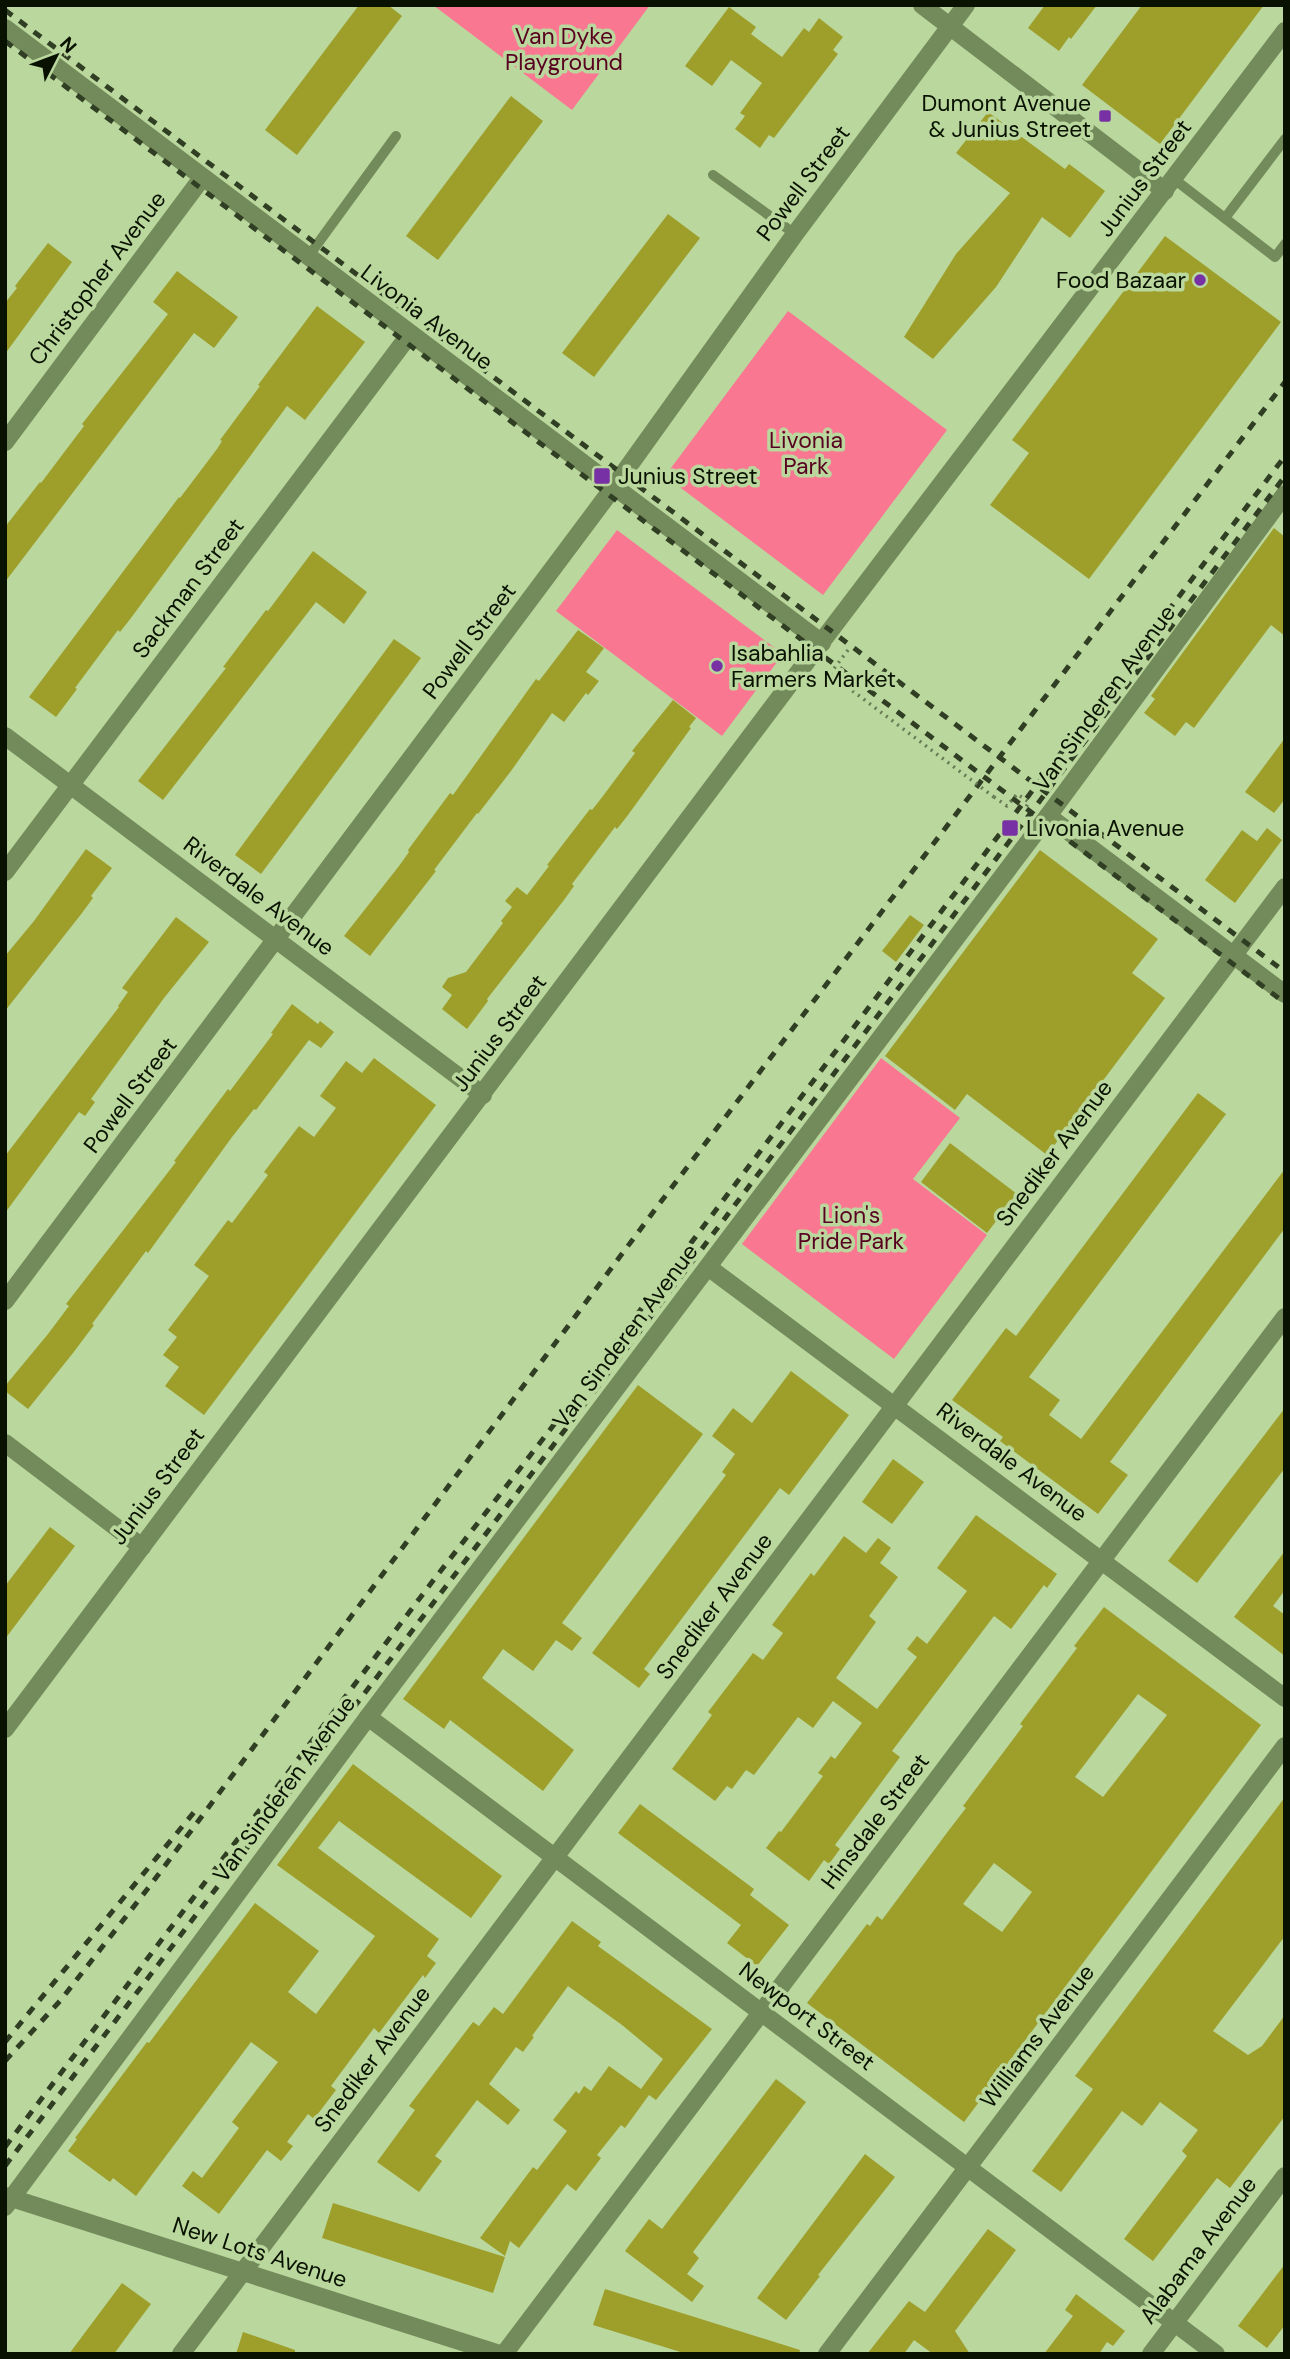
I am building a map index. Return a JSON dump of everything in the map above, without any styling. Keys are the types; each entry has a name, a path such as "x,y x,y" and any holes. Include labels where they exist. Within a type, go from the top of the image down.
{"street":[{"path":"922,5 1169,185"},
{"name":"Powell Street","path":"5,1301 613,488 795,234 966,5"},
{"name":"Livonia Avenue","path":"5,28 822,643"},
{"name":"Junius Street","path":"5,1729 1285,31"},
{"name":"Christopher Avenue","path":"5,442 202,178"},
{"name":"Sackman Street","path":"5,872 410,334"},
{"name":"Van Sinderen Avenue","path":"8,2201 368,1717 708,1267 1042,814 1285,494"},
{"name":"Riverdale Avenue","path":"5,736 483,1095"},
{"path":"1042,814 1285,995"},
{"name":"Snediker Avenue","path":"181,2354 1285,887"},
{"name":"Riverdale Avenue","path":"708,1267 1285,1698"},
{"name":"Hinsdale Street","path":"502,2354 1285,1317"},
{"path":"5,1443 142,1547"},
{"name":"Newport Street","path":"368,1717 1216,2354"},
{"name":"Williams Avenue","path":"827,2354 1285,1746"},
{"name":"Alabama Avenue","path":"1151,2354 1285,2176"},
{"name":"New Lots Avenue","path":"8,2201 502,2354"}],"lane":[{"path":"308,257 396,136"},
{"path":"1224,218 1285,139"},
{"path":"713,175 795,234"},
{"path":"1169,185 1224,218 1275,257 1285,244"}],"path":[{"path":"844,648 848,650 830,674 1007,806 1017,794 1029,802 1026,807 1042,814"}],"green space":[{"name":"Van Dyke Playground","path":"433,5 650,5 572,110"},
{"name":"Livonia Park","path":"788,311 947,430 823,595 665,476"},
{"path":"617,530 783,654 722,736 556,611"},
{"name":"Lion's Pride Park","path":"881,1058 960,1118 913,1179 987,1235 894,1359 742,1244"}],"building":[{"path":"359,5 388,5 402,16 297,155 265,130"},
{"path":"1045,5 1097,5 1059,51 1028,28"},
{"path":"1142,5 1264,5 1160,144 1082,85"},
{"path":"729,7 756,27 751,34 782,57 804,28 809,32 819,18 843,37 833,50 838,54 774,138 769,135 760,148 735,129 745,116 740,113 762,83 731,60 712,86 685,66"},
{"path":"511,96 543,121 438,260 406,236"},
{"path":"988,112 1065,169 1069,164 1105,191 1070,238 1042,217 996,287 933,359 904,337 956,254 1010,193 956,153"},
{"path":"668,214 700,238 594,377 562,353"},
{"path":"1165,236 1281,322 1089,579 990,505 1029,453 1012,440"},
{"path":"48,243 72,262 5,354 5,303"},
{"path":"177,271 238,317 214,348 194,333 5,582 5,527 168,314 153,302"},
{"path":"317,306 365,342 305,420 287,406 131,618 120,632 118,630 56,717 29,697 217,449 222,441 220,440 260,386 258,385"},
{"path":"1274,528 1285,537 1285,636 1271,625 1194,728 1186,722 1175,736 1144,713 1155,699 1151,696"},
{"path":"313,551 367,592 344,624 316,602 163,800 138,781"},
{"path":"578,630 604,648 586,672 599,681 564,722 552,713 370,956 344,936 399,866 450,793 453,795 536,679 539,681"},
{"path":"394,639 421,658 261,874 235,855"},
{"path":"673,700 696,718 689,727 691,728 628,815 617,829 615,827 572,884 574,886 564,900 467,1029 442,1009 452,995 442,987 448,978 466,972 512,907 505,901 517,887 527,895 549,866 547,865 635,753 632,751"},
{"path":"1285,738 1285,799 1274,813 1245,792"},
{"path":"1267,828 1282,840 1235,903 1205,880 1242,830 1257,841"},
{"path":"86,849 112,868 82,913 5,1011 5,956"},
{"path":"1040,850 1158,939 1132,973 1165,998 1047,1155 967,1094 955,1110 885,1056"},
{"path":"910,915 924,925 896,962 882,951"},
{"path":"176,917 209,942 164,998 91,1099 95,1102 85,1116 79,1112 5,1213 5,1156 119,1007 128,992 122,988"},
{"path":"292,1004 318,1024 320,1021 334,1032 321,1048 309,1040 232,1137 73,1353 28,1409 5,1391 5,1386 48,1334 69,1306 66,1304 176,1162 174,1161 228,1089 230,1091 273,1034 271,1033"},
{"path":"374,1058 436,1105 204,1415 165,1386 179,1367 163,1355 177,1337 168,1330 209,1276 194,1265 228,1220 232,1223 268,1175 264,1172 299,1126 314,1137 336,1108 320,1096 346,1061 362,1073"},
{"path":"1198,1093 1226,1114 1029,1377 1060,1400 1049,1415 1081,1439 1285,1169 1285,1228 1110,1462 1128,1475 1098,1514 1000,1441 1003,1437 952,1400 1006,1328 1016,1336"},
{"path":"950,1143 1017,1194 987,1233 921,1182"},
{"path":"791,1371 849,1415 789,1495 780,1488 644,1669 650,1674 639,1688 592,1653 726,1475 722,1472 735,1454 712,1436 733,1408 752,1423"},
{"path":"638,1385 703,1434 562,1623 582,1638 572,1651 556,1640 533,1671 503,1649 482,1678 574,1750 543,1791 450,1720 444,1729 403,1699"},
{"path":"1285,1408 1285,1468 1197,1583 1168,1561"},
{"path":"893,1459 924,1482 892,1524 862,1502"},
{"path":"976,1515 1057,1574 1047,1588 1044,1585 1011,1629 994,1616 892,1751 900,1757 835,1845 840,1849 829,1864 824,1860 809,1881 766,1848 823,1776 818,1773 831,1756 835,1759 862,1723 833,1701 813,1728 798,1717 754,1775 746,1770 732,1789 727,1786 715,1801 672,1769 712,1715 708,1712 753,1653 763,1660 783,1633 772,1625 811,1573 814,1576 844,1536 866,1553 878,1538 891,1548 880,1563 898,1577 869,1616 876,1622 836,1678 877,1709 917,1657 907,1649 917,1636 927,1644 967,1591 937,1568"},
{"path":"50,1527 75,1546 5,1639 5,1586"},
{"path":"1285,1551 1285,1590 1273,1606 1285,1615 1285,1656 1234,1617"},
{"path":"1104,1607 1261,1725 964,2122 807,2003 867,1924 870,1926 877,1916 882,1920 966,1808 963,1806 1077,1648 1074,1646","holes":["1138,1694 1167,1715 1103,1797 1075,1777","994,1863 1032,1892 1002,1932 963,1904"]},
{"path":"353,1764 502,1876 471,1918 339,1821 318,1848 439,1939 427,1956 436,1963 425,1978 423,1975 379,2033 374,2028 331,2086 336,2090 314,2119 308,2114 287,2142 293,2146 281,2161 267,2150 219,2214 182,2186 193,2171 202,2178 239,2128 232,2122 278,2062 251,2042 136,2196 113,2178 110,2182 68,2151 147,2042 149,2043 255,1903 319,1951 288,1992 316,2014 375,1936 277,1865"},
{"path":"1285,1797 1285,1936 1213,2031 1248,2055 1262,2046 1285,2015 1285,2116 1230,2188 1217,2178 1153,2261 1124,2239 1187,2156 1182,2151 1198,2130 1160,2102 1142,2126 1122,2111 1061,2192 1032,2171 1093,2089 1075,2076"},
{"path":"640,1804 754,1889 750,1895 789,1925 757,1966 727,1943 741,1925 618,1833"},
{"path":"572,1921 601,1942 598,1946 712,2029 656,2100 649,2095 625,2128 621,2125 597,2155 601,2158 576,2191 567,2184 519,2248 510,2241 505,2256 480,2238 533,2167 537,2170 567,2131 553,2120 576,2091 579,2094 584,2086 591,2091 609,2066 641,2089 663,2059 622,2025 568,1986 523,2052 516,2047 489,2084 520,2110 508,2125 477,2100 435,2156 442,2161 419,2192 377,2162 415,2110 409,2106 473,2022 479,2026 494,2007 503,2014"},
{"path":"776,2079 806,2102 693,2252 699,2258 687,2274 704,2286 692,2302 625,2251 649,2219 662,2229"},
{"path":"865,2154 895,2177 786,2320 757,2298"},
{"path":"333,2203 505,2257 493,2293 322,2238"},
{"path":"988,2229 1016,2250 955,2331 970,2354 933,2354 914,2340 904,2354 867,2354 909,2301 925,2312"},
{"path":"1285,2264 1285,2325 1267,2348 1238,2326"},
{"path":"122,2283 151,2304 114,2354 69,2354"},
{"path":"605,2289 800,2350 799,2354 687,2354 593,2325"},
{"path":"1076,2294 1125,2331 1113,2346 1107,2342 1099,2354 1044,2354 1073,2316 1065,2310"},
{"path":"243,2332 295,2350 295,2354 236,2354"}],"railway":[{"path":"5,10 1285,972"},
{"path":"5,41 1285,1003"},
{"path":"5,2061 60,2001 149,1887 663,1199 1285,382"},
{"path":"5,2147 1285,456"},
{"path":"5,2166 1285,476"},
{"path":"5,2042 195,1811"}],"place":[{"name":"Dumont Avenue & Junius Street","path":"1105,116"},
{"name":"Food Bazaar","path":"1200,280"},
{"name":"Junius Street","path":"602,476"},
{"name":"Isabahlia Farmers Market","path":"717,666"},
{"name":"Livonia Avenue","path":"1010,828"}]}
